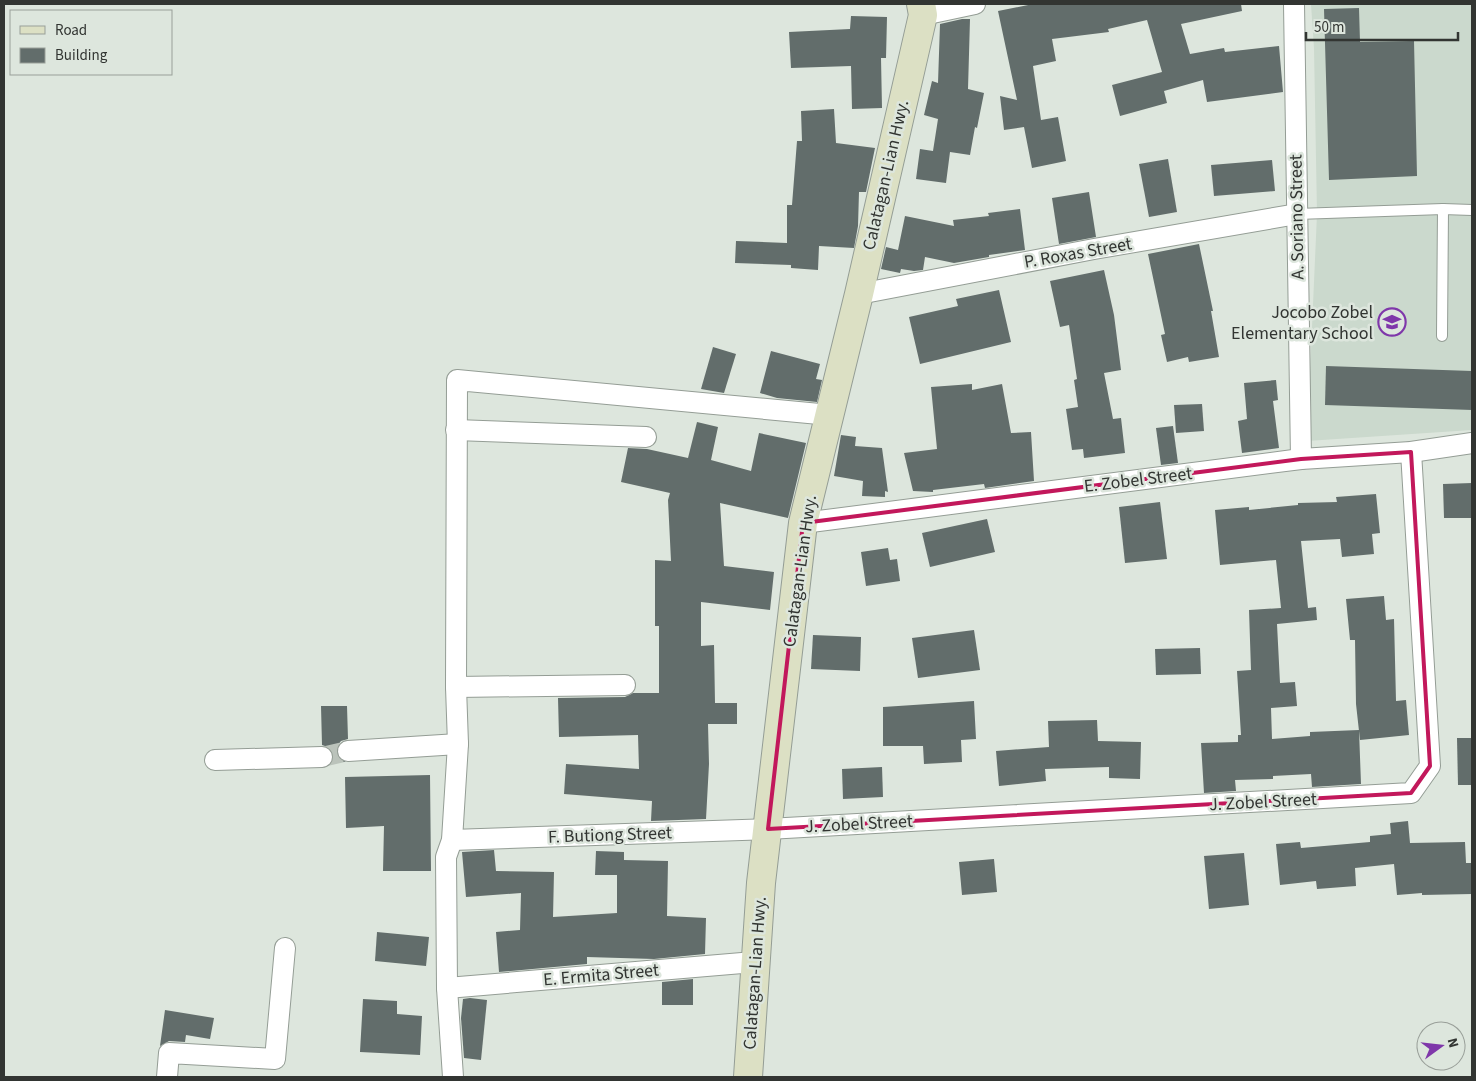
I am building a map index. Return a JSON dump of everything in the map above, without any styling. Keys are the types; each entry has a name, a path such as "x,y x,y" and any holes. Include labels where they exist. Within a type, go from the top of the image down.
{"main road":[{"name":"Calatagan-Lian Hwy.","path":"748,1077 754,962 761,883 803,523 859,294 922,9"}],"street":[{"path":"922,9 975,4"},
{"name":"A. Soriano Street","path":"1294,4 1301,460"},
{"name":"P. Roxas Street","path":"859,294 1094,249 1297,214"},
{"path":"453,1077 447,988 446,857 452,840 458,744 456,687 457,380 830,415"},
{"path":"456,430 646,437"},
{"name":"E. Zobel Street","path":"803,523 1301,460 1411,452 1472,442"},
{"name":"J. Zobel Street","path":"768,829 1411,793 1430,766 1411,452"},
{"path":"456,687 625,685"},
{"path":"348,752 458,744"},
{"path":"215,760 322,757"},
{"name":"F. Butiong Street","path":"452,840 768,829"},
{"path":"167,1077 169,1053 275,1059 284,948"},
{"name":"E. Ermita Street","path":"447,988 754,962"}],"lane":[{"path":"1442,336 1443,209"},
{"path":"1297,214 1443,209 1472,210"}],"highlighted area":[{"path":"1411,452 1430,766 1411,793 768,829 803,523 1301,459"}],"shaded area":[{"name":"Jocobo Zobel Elementary School","path":"1311,4 1472,4 1472,430 1307,441 1317,214 1314,48"}],"building":[{"path":"1033,4 1241,4 1242,11 1181,24 1190,54 1224,48 1225,52 1279,46 1283,92 1207,102 1203,80 1164,91 1167,103 1120,116 1112,85 1162,72 1147,20 1108,29 1109,32 1052,39 1056,61 1033,66 1041,120 1058,117 1066,161 1032,168 1024,127 1004,130 1000,96 1017,100 998,11"},
{"path":"1359,8 1360,42 1414,41 1417,176 1329,180 1324,9"},
{"path":"851,16 887,17 886,58 881,58 882,108 852,109 851,66 791,68 789,32 850,29"},
{"path":"970,19 968,89 984,93 970,155 950,152 946,183 916,179 920,149 933,151 938,119 924,115 932,81 938,83 940,24"},
{"path":"834,109 836,143 875,148 866,192 859,192 858,226 854,248 819,246 818,270 791,268 791,265 735,263 736,241 787,243 787,205 792,205 797,141 802,141 801,111"},
{"path":"1168,159 1177,212 1149,217 1139,164"},
{"path":"1272,160 1275,191 1214,196 1211,165"},
{"path":"1089,192 1096,237 1059,244 1052,198"},
{"path":"1020,209 1025,250 989,255 989,257 954,263 925,257 923,270 901,269 900,273 881,269 886,247 898,250 905,216 954,226 953,220 989,216 988,213"},
{"path":"1199,244 1213,311 1211,311 1219,357 1189,362 1188,357 1167,362 1161,335 1165,334 1148,254"},
{"path":"1104,270 1114,315 1121,370 1104,373 1113,419 1121,418 1125,453 1084,458 1083,449 1072,450 1066,409 1078,407 1074,380 1077,379 1069,325 1060,327 1050,281"},
{"path":"999,290 1011,342 920,364 909,317 958,306 956,299"},
{"path":"713,347 736,354 724,393 701,389"},
{"path":"771,351 820,364 816,379 822,380 817,402 777,398 760,393"},
{"path":"1326,366 1472,371 1472,410 1325,405"},
{"path":"1276,380 1278,400 1273,401 1279,448 1242,453 1238,421 1247,419 1244,383"},
{"path":"972,384 972,390 1002,384 1011,433 1031,432 1034,481 985,488 984,484 933,490 933,492 913,491 904,453 937,449 931,387"},
{"path":"1202,404 1204,431 1176,433 1174,405"},
{"path":"697,422 718,427 711,460 751,471 759,433 806,443 788,518 720,503 724,566 774,572 770,610 701,602 701,646 714,645 715,703 737,703 737,724 708,724 709,764 706,819 651,821 652,801 564,794 566,764 639,769 638,735 559,737 558,698 625,697 633,693 659,693 659,626 655,626 655,560 671,561 668,500 670,493 621,482 628,448 647,449 688,458"},
{"path":"1173,426 1178,463 1161,465 1156,428"},
{"path":"841,435 856,437 855,446 882,448 888,492 885,491 885,497 862,496 863,481 834,476"},
{"path":"1472,483 1472,518 1444,518 1443,484"},
{"path":"1376,494 1380,533 1372,534 1374,554 1342,557 1340,539 1301,541 1308,608 1316,607 1317,620 1277,624 1280,683 1295,682 1297,706 1271,708 1272,739 1310,736 1310,732 1359,730 1361,784 1312,787 1311,774 1273,776 1273,779 1235,780 1236,791 1204,793 1201,743 1238,742 1238,735 1241,735 1237,671 1251,670 1249,610 1281,608 1276,560 1220,565 1215,510 1249,507 1249,510 1298,505 1298,503 1337,502 1336,497"},
{"path":"1160,502 1167,559 1125,563 1119,507"},
{"path":"987,519 995,552 930,567 922,533"},
{"path":"888,548 890,560 897,559 900,581 866,586 861,552"},
{"path":"1384,596 1386,620 1394,619 1396,701 1406,700 1409,735 1360,740 1356,704 1355,640 1350,640 1346,599"},
{"path":"974,630 980,670 918,678 912,638"},
{"path":"813,635 861,637 860,671 811,669"},
{"path":"1200,648 1201,674 1156,675 1155,649"},
{"path":"974,701 976,739 961,740 962,762 924,764 923,746 883,746 883,707"},
{"path":"321,706 347,706 348,739 341,741 336,751 338,758 346,762 333,762 332,751 322,745"},
{"path":"1097,720 1098,741 1141,742 1140,779 1109,778 1109,767 1045,769 1046,781 999,786 996,751 1049,747 1048,721"},
{"path":"1457,738 1472,738 1472,785 1458,785"},
{"path":"882,767 883,797 843,799 842,769"},
{"path":"430,775 431,871 383,871 384,826 346,828 345,777"},
{"path":"1408,821 1410,843 1465,842 1466,863 1472,863 1472,894 1422,895 1422,893 1397,895 1394,864 1355,868 1356,886 1317,889 1316,881 1280,885 1276,844 1300,842 1301,848 1370,842 1370,836 1391,834 1390,823"},
{"path":"494,850 496,871 554,872 553,917 617,913 617,875 595,875 596,851 624,852 624,860 668,861 667,916 706,918 705,954 654,959 587,957 587,964 499,972 496,932 520,930 521,893 466,897 462,852"},
{"path":"1244,853 1249,905 1209,909 1204,856"},
{"path":"994,859 997,892 962,895 959,862"},
{"path":"377,932 429,937 426,966 375,961"},
{"path":"693,979 693,1005 662,1005 662,982"},
{"path":"363,999 397,1001 397,1014 422,1016 420,1055 360,1052"},
{"path":"463,999 487,1000 481,1060 464,1058 461,1018"},
{"path":"165,1010 214,1018 210,1039 186,1035 185,1042 169,1041 160,1046"}],"tunnel":[{"path":"322,757 348,751"}],"place":[{"name":"Jocobo Zobel Elementary School","path":"1392,322"}]}
